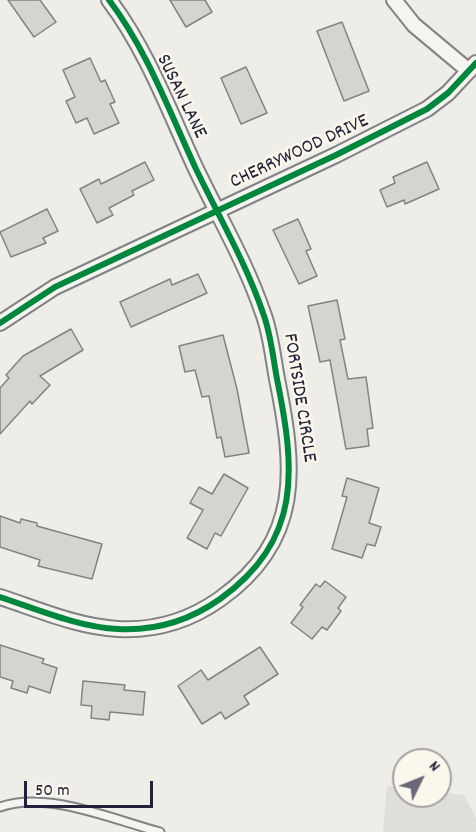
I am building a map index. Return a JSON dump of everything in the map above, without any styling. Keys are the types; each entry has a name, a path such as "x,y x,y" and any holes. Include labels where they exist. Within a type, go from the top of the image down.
{"street":[{"name":"SUSAN LANE","path":"109,0 152,73 216,211"},
{"path":"394,0 414,25 472,67"},
{"name":"CHERRYWOOD DRIVE","path":"0,323 55,287 336,155 427,109 472,67"},
{"name":"FORTSIDE CIRCLE","path":"0,597 91,625 118,629 162,626 200,613 241,584 269,547 287,504 291,474 282,403 264,315 216,211"}],"lane":[{"path":"0,807 9,803 49,802 160,832"}],"shaded area":[{"path":"387,786 392,787 392,808 452,808 452,794 464,795 476,818 476,832 383,832"}],"building":[{"path":"8,0 40,0 56,22 34,37"},
{"path":"170,0 205,0 212,12 186,27"},
{"path":"342,22 369,91 344,101 317,31"},
{"path":"90,58 101,82 105,80 115,102 110,104 119,123 94,134 87,118 76,123 66,101 75,97 63,70"},
{"path":"246,67 267,113 241,124 221,78"},
{"path":"145,162 154,180 132,191 134,195 109,208 113,215 97,223 80,189 99,179 101,184"},
{"path":"427,162 439,189 405,204 404,200 387,207 380,190 395,183 393,177"},
{"path":"47,209 58,231 43,238 46,243 11,257 0,232"},
{"path":"298,219 311,249 306,251 317,276 299,284 273,230"},
{"path":"198,274 207,293 131,327 120,302 170,279 172,285"},
{"path":"337,300 345,339 340,340 348,379 366,377 373,428 367,429 369,446 346,449 330,360 320,362 308,306"},
{"path":"71,329 83,350 40,376 50,385 32,404 30,401 0,434 0,388 9,378 6,375 23,356"},
{"path":"223,335 237,389 249,453 225,457 221,437 217,438 209,396 202,397 195,370 185,372 179,346"},
{"path":"224,474 248,488 221,536 215,533 207,549 187,538 203,510 190,503 199,487 212,494"},
{"path":"347,478 379,488 369,523 381,527 375,546 367,544 362,558 332,549 347,497 342,496"},
{"path":"0,516 20,523 21,519 37,523 37,526 102,544 92,579 38,566 40,560 0,547"},
{"path":"325,581 346,597 338,608 341,611 327,630 322,627 312,639 291,623 303,607 300,605 316,584 320,587"},
{"path":"0,645 44,659 42,663 57,668 50,693 29,686 27,693 11,688 13,681 0,677"},
{"path":"260,647 278,674 244,696 249,704 225,719 221,712 202,724 178,686 201,670 208,680"},
{"path":"83,681 125,685 124,690 145,692 143,715 110,712 109,720 91,718 92,706 81,705"}],"cycle path":[{"path":"0,597 58,617 103,628 146,628 184,619 220,599 247,576 266,552 279,527 286,500 289,472 287,443 268,329 263,313 240,258 196,169 157,82 123,19 109,0"},
{"path":"0,323 55,287 336,155 427,109 448,93 476,63"}]}
